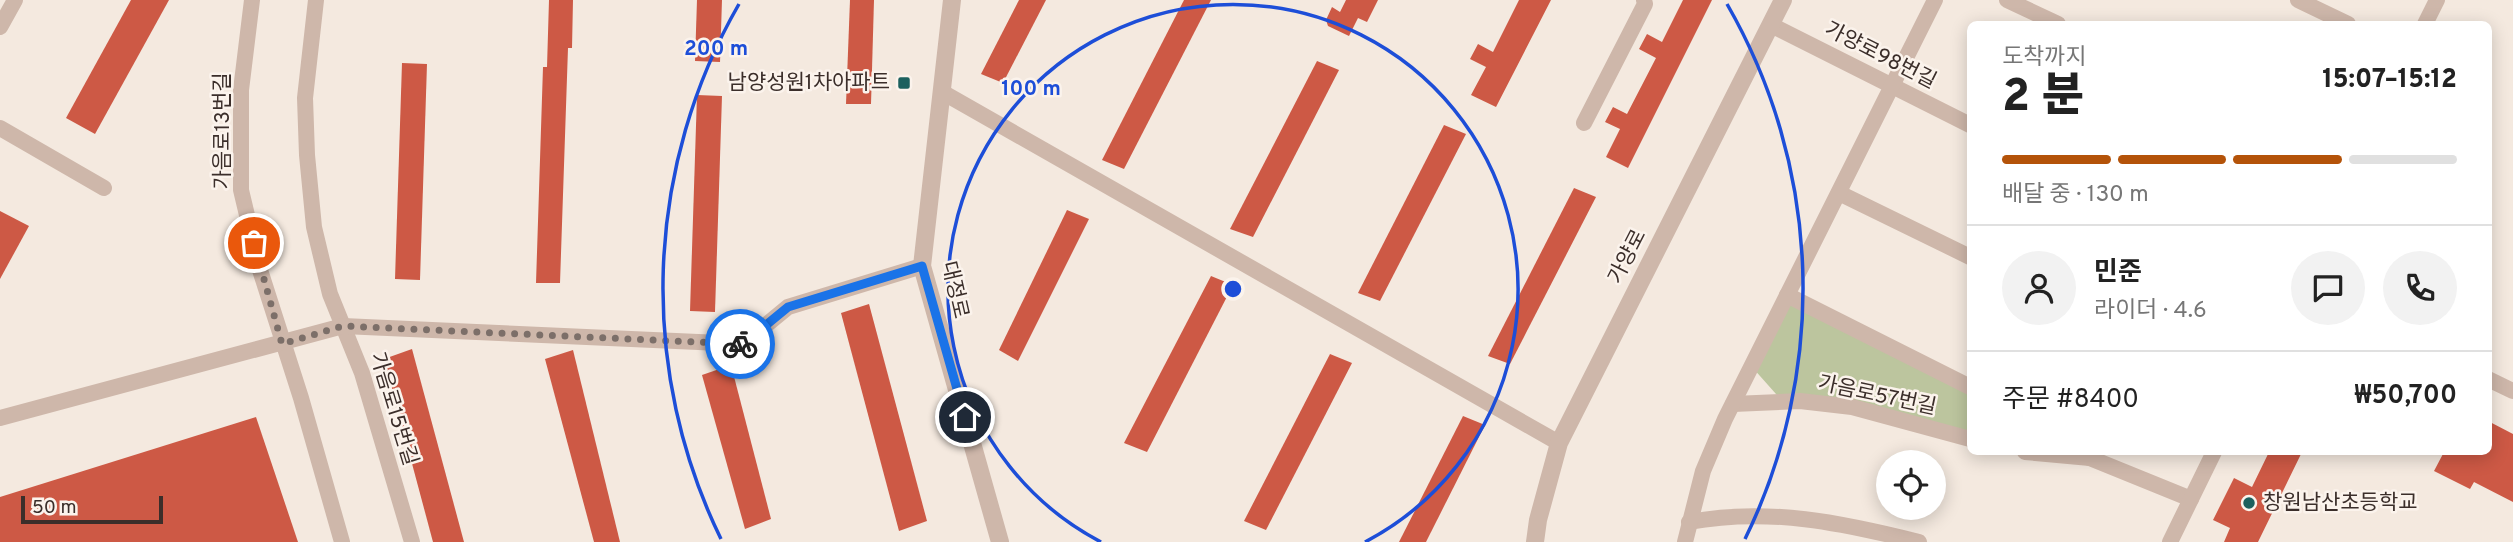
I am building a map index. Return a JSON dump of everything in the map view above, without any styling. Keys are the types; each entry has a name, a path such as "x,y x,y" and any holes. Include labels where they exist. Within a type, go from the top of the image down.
{"street":[{"path":"0,27 15,0"},
{"name":"가음로13번길","path":"252,0 241,90 241,190 260,271 301,398 342,542"},
{"name":"가음로15번길","path":"316,0 305,98 314,227 330,294 362,373 412,542"},
{"name":"대정로","path":"952,0 922,266 1000,542"},
{"path":"1584,123 1645,4 1644,0"},
{"name":"가양로","path":"1535,542 1538,520 1559,443 1783,0"},
{"path":"1685,542 1703,471 1733,404 1935,0"},
{"path":"2007,0 2052,21"},
{"path":"2298,0 2342,21"},
{"path":"2426,21 2437,0"},
{"name":"가양로98번길","path":"1770,25 1967,124"},
{"path":"942,92 1559,443"},
{"path":"0,128 104,188"},
{"path":"1839,193 1967,256"},
{"path":"0,418 343,326 743,344 788,307 922,266"},
{"name":"가음로57번길","path":"1787,295 1967,385"},
{"path":"2492,381 2513,391"},
{"name":"가음로57번길","path":"1733,404 1800,401 1852,407 1967,438"},
{"path":"2085,455 2191,499"},
{"path":"2170,542 2213,455"},
{"path":"1689,522 1741,515 1777,516 1852,525 1919,542"}],"green space":[{"path":"1787,295 1967,385 1967,438 1901,419 1783,402 1752,367"}],"building":[{"path":"131,0 169,0 95,134 66,118"},
{"path":"549,0 573,0 572,48 568,48 560,283 536,283 543,67 547,67"},
{"path":"697,0 722,0 720,62 695,61"},
{"path":"850,0 874,0 871,104 846,104"},
{"path":"1019,0 1046,0 1003,83 981,74"},
{"path":"1184,0 1211,0 1124,169 1102,160"},
{"path":"1346,0 1378,0 1367,22 1358,18 1349,36 1328,26 1326,20 1332,7 1340,12"},
{"path":"1519,0 1551,0 1496,107 1471,95 1486,67 1470,59 1478,44 1493,52"},
{"path":"1683,0 1712,0 1628,168 1606,157 1620,129 1605,122 1613,107 1627,114 1656,58 1639,49 1647,34 1662,42"},
{"path":"1317,61 1339,70 1253,237 1230,229"},
{"path":"402,63 427,64 420,280 395,279"},
{"path":"697,95 722,96 715,312 690,311"},
{"path":"1444,125 1466,134 1380,301 1358,293"},
{"path":"1574,188 1596,197 1510,364 1488,356"},
{"path":"1067,210 1089,219 1018,361 999,350"},
{"path":"0,211 29,226 0,279"},
{"path":"1211,276 1233,285 1147,452 1124,443"},
{"path":"869,304 927,521 899,531 841,313"},
{"path":"412,349 464,542 433,542 384,359"},
{"path":"573,350 620,542 594,542 545,359"},
{"path":"1330,354 1352,363 1266,530 1244,521"},
{"path":"731,365 771,519 745,529 702,375"},
{"path":"1463,416 1485,425 1426,542 1399,542"},
{"path":"256,417 298,542 0,542 0,497"},
{"name":"창원남산초등학교","path":"2492,423 2513,434 2513,502 2474,482 2470,489 2434,471 2442,455 2492,455"},
{"name":"창원남산초등학교","path":"2268,455 2301,455 2258,542 2224,542 2230,528 2213,520 2234,478 2252,487"}],"way so far":[{"path":"254,243 282,344 343,326 740,344"}],"place":[{"name":"남양성원1차아파트","path":"904,83"},
{"name":"창원남산초등학교","path":"2249,503"}],"route":[{"path":"740,344 788,307 922,266 965,417"}]}
